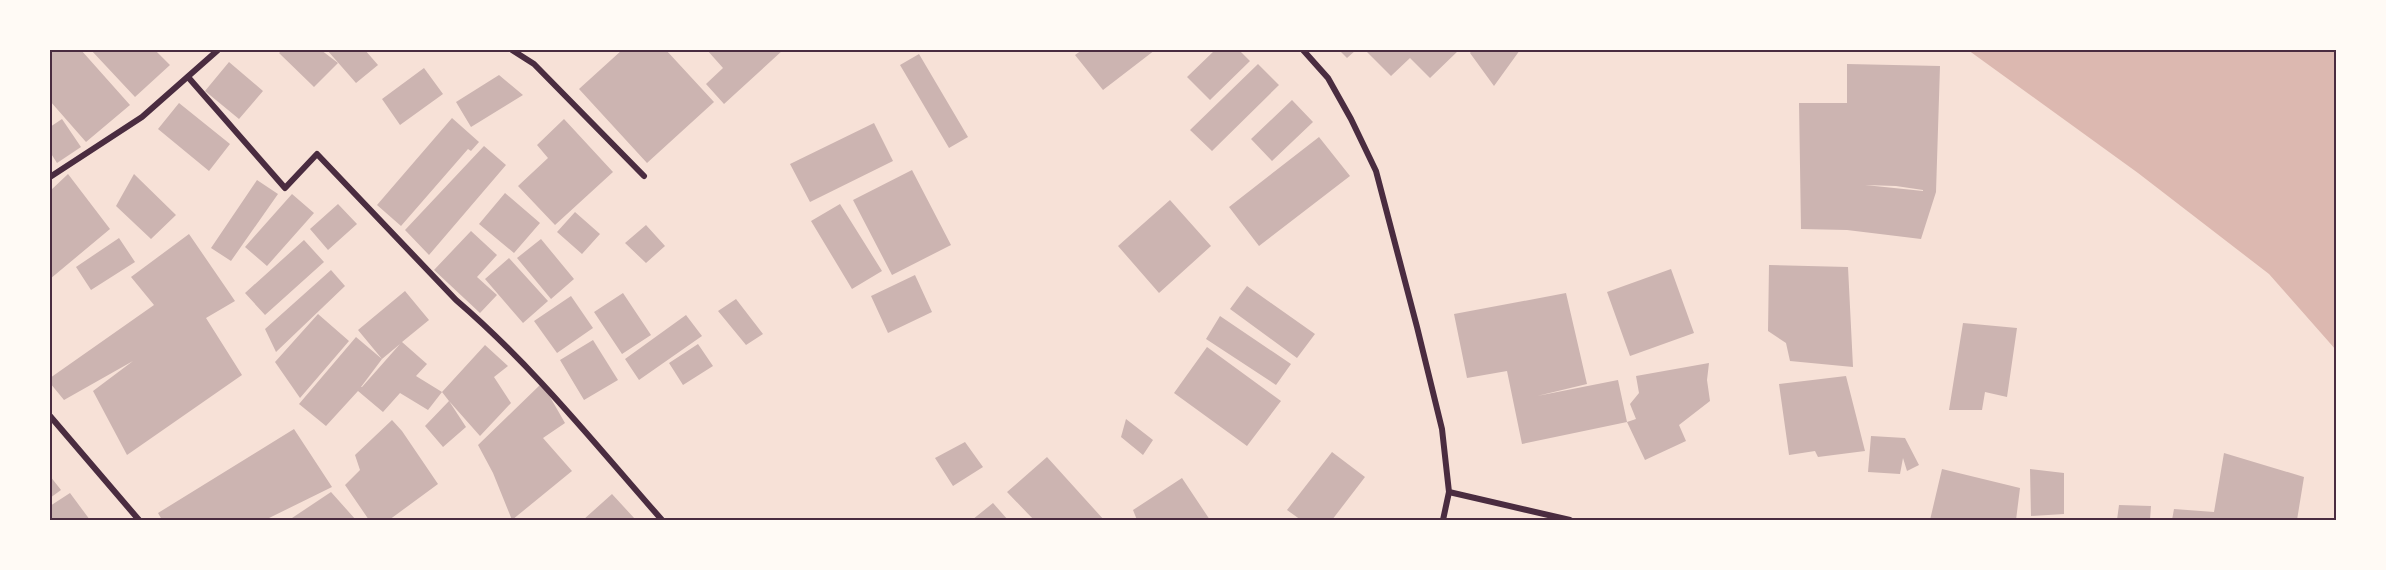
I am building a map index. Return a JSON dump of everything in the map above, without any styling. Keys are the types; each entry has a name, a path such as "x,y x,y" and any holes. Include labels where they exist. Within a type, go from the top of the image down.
{"street":[{"path":"50,177 142,117 218,50"},
{"path":"512,50 534,64 644,176"},
{"path":"1304,50 1328,78 1376,171 1442,429 1449,492 1443,520"},
{"path":"188,77 285,188 317,154 456,300 477,318 555,398 662,520"},
{"path":"50,416 138,520"},
{"path":"1449,492 1570,520"}],"shaded area":[{"path":"1968,50 2336,50 2336,350 2269,274 2138,173"}],"building":[{"path":"50,50 81,50 130,105 86,142 50,101"},
{"path":"91,50 155,50 170,65 135,97"},
{"path":"282,50 321,50 338,63 314,87 279,53"},
{"path":"327,50 365,50 378,65 356,83"},
{"path":"622,50 666,50 714,102 647,163 579,89"},
{"path":"707,50 783,50 724,104 706,84 723,68"},
{"path":"1082,50 1155,50 1103,90 1075,55"},
{"path":"1215,50 1239,50 1250,61 1210,100 1187,77"},
{"path":"1339,50 1356,50 1347,58"},
{"path":"1365,50 1459,50 1430,78 1410,58 1391,76"},
{"path":"1472,50 1520,50 1494,86 1470,53"},
{"path":"919,54 968,137 949,148 900,65"},
{"path":"229,62 263,91 239,119 205,91"},
{"path":"1258,64 1279,85 1212,151 1190,130"},
{"path":"1847,64 1940,66 1936,192 1921,239 1847,230 1801,229 1799,103 1847,103","holes":["1865,185 1896,186 1923,191"]},
{"path":"424,68 443,94 400,125 382,99"},
{"path":"499,75 523,95 471,127 456,102"},
{"path":"1292,100 1313,122 1272,161 1251,139"},
{"path":"179,103 230,144 209,171 158,129"},
{"path":"452,118 479,142 471,151 468,149 401,226 377,205"},
{"path":"62,119 81,147 57,163 50,152 50,127"},
{"path":"564,119 613,172 555,225 518,186 548,158 537,145"},
{"path":"874,123 893,161 810,202 790,164"},
{"path":"1319,137 1350,176 1259,246 1229,207"},
{"path":"484,146 506,165 429,255 405,230"},
{"path":"912,170 951,245 892,275 853,200"},
{"path":"68,174 110,229 50,279 50,191"},
{"path":"134,174 176,215 151,239 116,206"},
{"path":"257,180 278,194 231,261 211,248"},
{"path":"505,193 540,223 514,253 479,224"},
{"path":"292,194 314,213 267,266 245,247"},
{"path":"1170,200 1211,246 1159,293 1118,246"},
{"path":"338,204 357,224 328,250 310,229"},
{"path":"840,204 882,271 852,289 811,221"},
{"path":"575,212 600,234 582,254 557,232"},
{"path":"646,225 665,246 646,263 625,243"},
{"path":"471,231 497,255 477,277 497,295 480,313 434,270"},
{"path":"189,234 235,301 206,318 242,375 127,455 93,391 133,361 64,400 50,383 50,378 154,305 131,277"},
{"path":"119,238 135,262 91,290 76,267"},
{"path":"541,239 574,279 551,299 517,258"},
{"path":"304,240 324,262 265,315 245,293"},
{"path":"509,258 548,301 523,323 485,279"},
{"path":"1769,265 1848,267 1853,367 1790,361 1786,343 1768,331"},
{"path":"1671,269 1694,333 1630,356 1607,292"},
{"path":"331,270 345,286 276,352 265,329"},
{"path":"915,275 932,312 888,333 871,296"},
{"path":"1247,286 1315,334 1297,358 1230,309"},
{"path":"405,291 429,320 402,342 427,364 416,376 442,392 428,410 400,393 383,412 358,391 326,426 299,404 356,337 382,359 358,330","holes":["400,344 362,387 361,387 382,359"]},
{"path":"623,293 651,335 622,354 594,312"},
{"path":"1566,293 1587,384 1537,396 1618,380 1627,422 1522,444 1507,371 1467,378 1454,314"},
{"path":"571,296 593,328 557,353 534,321"},
{"path":"736,299 763,334 746,345 718,311"},
{"path":"318,314 349,341 300,398 275,362"},
{"path":"686,315 702,336 639,380 625,359"},
{"path":"1220,316 1291,364 1276,385 1206,339"},
{"path":"1963,323 2017,328 2007,397 1985,392 1982,410 1949,410"},
{"path":"593,340 618,380 584,400 560,360"},
{"path":"698,344 713,366 683,385 669,363"},
{"path":"485,345 508,366 494,377 511,403 480,436 442,392"},
{"path":"1207,347 1281,401 1247,446 1174,393"},
{"path":"1709,363 1707,380 1710,401 1679,425 1686,441 1645,460 1627,422 1636,419 1630,404 1639,393 1636,376"},
{"path":"1846,376 1865,451 1818,457 1815,451 1789,455 1779,384"},
{"path":"542,383 565,423 543,438 572,471 512,520 493,473 478,445"},
{"path":"449,401 466,427 443,447 425,426"},
{"path":"1126,419 1153,440 1143,455 1121,437"},
{"path":"392,420 438,484 389,520 369,520 345,485 360,470 355,455"},
{"path":"294,429 332,487 265,520 162,520 158,513"},
{"path":"1871,436 1905,438 1919,465 1907,471 1903,458 1900,474 1868,472"},
{"path":"965,442 983,467 953,486 935,458"},
{"path":"1332,452 1365,477 1332,520 1301,520 1287,510"},
{"path":"2224,453 2304,477 2297,520 2172,520 2174,509 2214,512"},
{"path":"1047,457 1104,520 1034,520 1007,492"},
{"path":"1942,469 2020,488 2016,520 1930,520"},
{"path":"2030,469 2064,473 2064,514 2031,516"},
{"path":"50,476 61,490 50,498"},
{"path":"1182,478 1210,520 1137,520 1133,510"},
{"path":"331,492 356,520 289,520"},
{"path":"70,493 90,520 50,520 50,506"},
{"path":"612,494 635,519 583,520"},
{"path":"993,503 1008,520 972,520"},
{"path":"2119,505 2151,506 2150,520 2117,520"}]}
